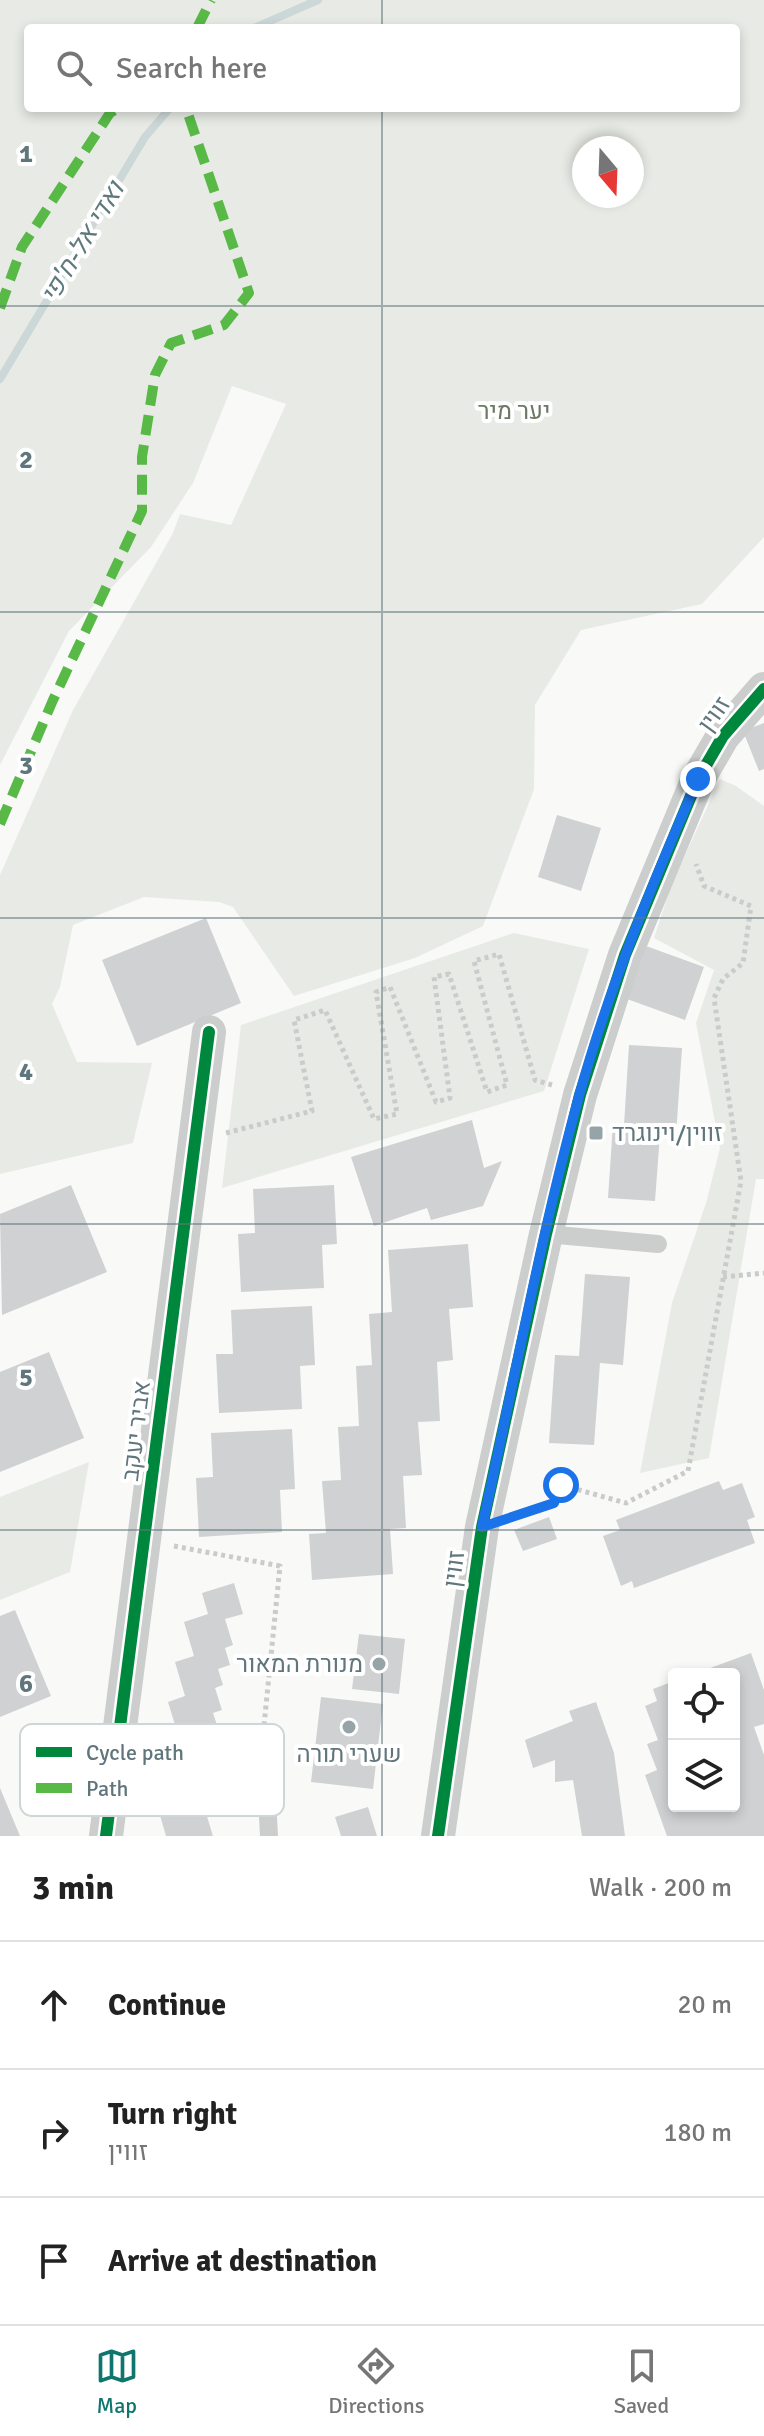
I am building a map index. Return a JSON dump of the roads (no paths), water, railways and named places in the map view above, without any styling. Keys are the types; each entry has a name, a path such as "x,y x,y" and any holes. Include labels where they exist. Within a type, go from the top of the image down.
{"street":[{"name":"זווין","path":"438,1836 482,1527 546,1234 580,1095 625,955 698,779 723,736 764,689"},
{"name":"אביר יעקב","path":"120,1724 209,1032"},
{"name":"אביר יעקב","path":"106,1836 109,1816"}],"lane":[{"path":"546,1234 658,1244"},
{"path":"268,1816 269,1836"}],"waterway":[{"name":"ואדי אל-ח'פי","path":"263,24 318,0"},
{"name":"ואדי אל-ח'פי","path":"0,379 145,137 167,112"}],"place":[{"name":"זווין/וינוגרד","path":"596,1133"},
{"name":"מנורת המאור","path":"379,1664"},
{"name":"שערי תורה","path":"349,1727"}],"park label":[{"name":"יער מיר","path":"514,411"}]}
